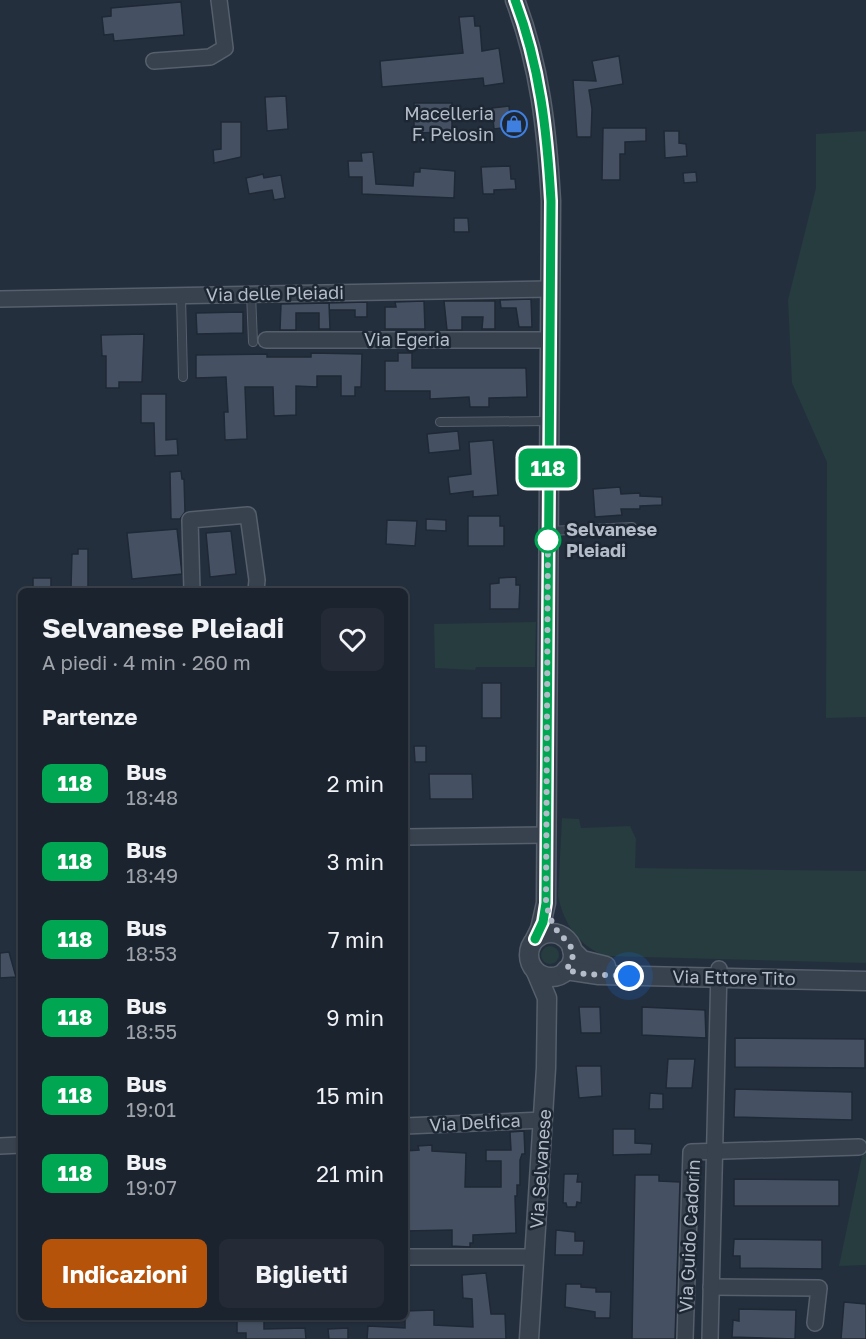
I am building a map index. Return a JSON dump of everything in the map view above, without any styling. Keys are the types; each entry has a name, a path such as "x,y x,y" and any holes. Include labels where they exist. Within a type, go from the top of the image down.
{"street":[{"path":"154,61 210,57 225,48 219,0"},
{"path":"515,0 533,53 545,119 551,201 548,340 546,903 543,922 528,956 537,972 561,974 571,964 567,942 554,926 546,903"},
{"name":"Via delle Pleiadi","path":"0,299 549,289"},
{"name":"Via Egeria","path":"260,341 548,340"},
{"path":"192,588 190,520 248,515 256,588"},
{"path":"408,837 546,835"},
{"path":"535,939 550,932 567,942"},
{"name":"Via Ettore Tito","path":"567,942 582,960 602,966 866,981"},
{"name":"Via Selvanese","path":"529,1339 544,1120 546,998 537,972"},
{"name":"Via Ettore Tito","path":"561,974 866,972"},
{"name":"Via Selvanese","path":"546,998 561,974"},
{"name":"Via Guido Cadorin","path":"710,1339 719,974"},
{"name":"Via Delfica","path":"408,1126 544,1120"},
{"path":"0,1146 18,1145"},
{"name":"Via Guido Cadorin","path":"686,1339 691,1152 859,1147"},
{"path":"408,1257 535,1257"},
{"path":"711,1287 819,1288 815,1323"}],"lane":[{"path":"251,293 260,341"},
{"path":"181,296 183,377"},
{"path":"440,422 549,420"},
{"path":"548,531 632,527"}],"green space":[{"path":"866,131 866,717 826,718 827,462 792,383 788,300 816,188 816,134"},
{"path":"536,622 535,667 476,667 475,670 435,668 434,624"},
{"path":"562,818 579,819 581,828 630,826 636,839 635,868 866,871 866,963 605,956 580,940 564,916 558,896"},
{"path":"546,946 554,946 559,951 557,962 546,964 541,959 541,951"},
{"path":"866,1137 866,1265 839,1266"}],"building":[{"path":"181,2 184,35 114,41 113,34 104,35 102,17 111,16 111,8"},
{"path":"474,16 475,26 480,26 482,51 499,48 504,83 484,86 483,78 382,87 380,61 463,53 459,17"},
{"path":"619,56 623,84 589,90 592,109 591,137 577,137 573,80 596,81 592,61"},
{"path":"286,96 288,129 267,131 265,97"},
{"path":"414,103 452,103 452,132 414,133"},
{"path":"509,106 511,127 494,129 492,108"},
{"path":"221,122 241,122 241,157 214,163 213,150 221,149"},
{"path":"603,128 646,128 646,141 625,142 625,154 620,154 620,180 602,180"},
{"path":"664,131 679,131 679,143 686,144 687,156 665,158"},
{"path":"373,152 376,184 413,186 414,172 420,172 420,168 455,171 454,198 362,194 362,177 349,177 348,161 362,161 361,153"},
{"path":"510,166 511,179 515,179 516,189 494,190 494,194 483,194 481,167"},
{"path":"696,172 697,182 684,183 683,173"},
{"path":"263,174 264,178 281,175 285,198 274,200 272,190 249,194 246,178"},
{"path":"454,218 468,218 469,232 454,232"},
{"path":"531,299 532,327 519,327 516,308 501,308 500,300"},
{"path":"424,301 425,329 385,329 385,307 396,307 395,302"},
{"path":"444,301 495,301 495,329 482,329 483,317 462,317 462,330 447,330"},
{"path":"367,302 367,317 355,317 355,310 329,310 329,303"},
{"path":"329,303 330,329 319,329 319,313 296,313 296,330 280,330 281,304"},
{"path":"243,312 243,333 197,334 196,313"},
{"path":"144,334 142,382 119,382 119,388 106,388 106,356 102,356 101,335"},
{"path":"311,353 362,354 361,387 355,387 355,396 341,396 341,376 317,376 317,387 296,386 296,415 274,416 273,387 245,387 247,439 225,440 224,412 228,412 226,377 196,378 196,355 267,354 267,357 311,357"},
{"path":"398,353 412,353 412,368 526,368 527,397 489,398 489,407 470,407 469,397 430,399 430,391 385,391 385,361 398,361"},
{"path":"141,394 166,394 166,440 177,439 178,455 155,456 154,423 141,423"},
{"path":"458,431 460,450 429,453 427,434"},
{"path":"493,440 498,495 473,497 473,491 450,494 448,477 471,474 469,442"},
{"path":"181,471 182,479 184,479 185,512 180,519 171,519 170,472"},
{"path":"620,487 621,494 640,493 640,496 662,497 662,505 640,506 640,509 621,509 622,515 595,517 593,489"},
{"path":"468,516 500,516 500,526 504,526 504,546 468,546"},
{"path":"426,519 446,520 446,531 426,530"},
{"path":"387,520 417,521 415,546 386,544"},
{"path":"177,529 182,574 132,579 127,533"},
{"path":"231,531 236,574 210,577 206,533"},
{"path":"78,549 88,549 88,587 71,587 72,554 78,554"},
{"path":"516,577 516,585 520,585 519,609 490,609 490,584 499,583 499,578"},
{"path":"33,578 51,578 51,588 33,588"},
{"path":"482,683 501,683 501,718 482,718"},
{"path":"414,746 426,746 426,762 415,762"},
{"path":"429,774 472,774 473,799 430,799"},
{"path":"9,952 16,977 0,978 0,953"},
{"path":"579,1007 600,1007 601,1033 581,1033"},
{"path":"642,1007 705,1010 706,1038 642,1035"},
{"path":"735,1038 865,1039 865,1068 735,1067"},
{"path":"668,1059 695,1059 692,1088 666,1088"},
{"path":"576,1066 601,1066 602,1096 579,1098"},
{"path":"735,1089 852,1092 852,1120 734,1117"},
{"path":"650,1093 663,1094 663,1109 649,1109"},
{"path":"613,1129 635,1129 635,1143 652,1144 651,1154 613,1155"},
{"path":"524,1131 525,1154 522,1154 520,1160 520,1185 517,1185 517,1196 515,1196 516,1233 473,1235 473,1243 470,1243 470,1247 452,1246 452,1230 408,1231 408,1151 419,1150 418,1146 432,1145 432,1151 466,1153 465,1187 501,1187 501,1161 486,1161 486,1150 511,1150 510,1132"},
{"path":"564,1174 578,1174 577,1182 582,1182 581,1203 577,1202 576,1207 567,1207 566,1203 563,1203"},
{"path":"635,1175 659,1175 659,1181 680,1182 675,1339 632,1339"},
{"path":"734,1179 839,1180 839,1206 734,1206"},
{"path":"556,1230 575,1232 575,1241 584,1241 583,1255 555,1255"},
{"path":"734,1239 822,1240 822,1269 740,1268 740,1256 733,1256"},
{"path":"486,1273 491,1314 505,1314 506,1339 367,1339 368,1326 405,1328 408,1311 434,1310 434,1325 473,1327 472,1299 463,1298 462,1275"},
{"path":"566,1284 581,1284 581,1287 596,1288 596,1292 611,1292 610,1318 595,1318 595,1312 565,1307"},
{"path":"844,1302 866,1304 866,1339 841,1339"},
{"path":"739,1309 796,1310 795,1339 732,1337 733,1320 739,1321"},
{"path":"237,1320 264,1320 264,1329 305,1328 306,1339 246,1339 246,1333 237,1333"},
{"path":"348,1328 348,1339 329,1339 328,1329"}],"bus line":[{"name":"118","path":"515,0 533,53 540,85 551,201 548,340 546,903 543,922 535,939"}],"place":[{"name":"Macelleria F. Pelosin","path":"514,124"},
{"name":"Selvanese Pleiadi","path":"548,540"}],"route":[{"path":"548,540 548,531 546,903 554,926 570,944 572,950 571,964 566,970 585,974 629,976"}]}
